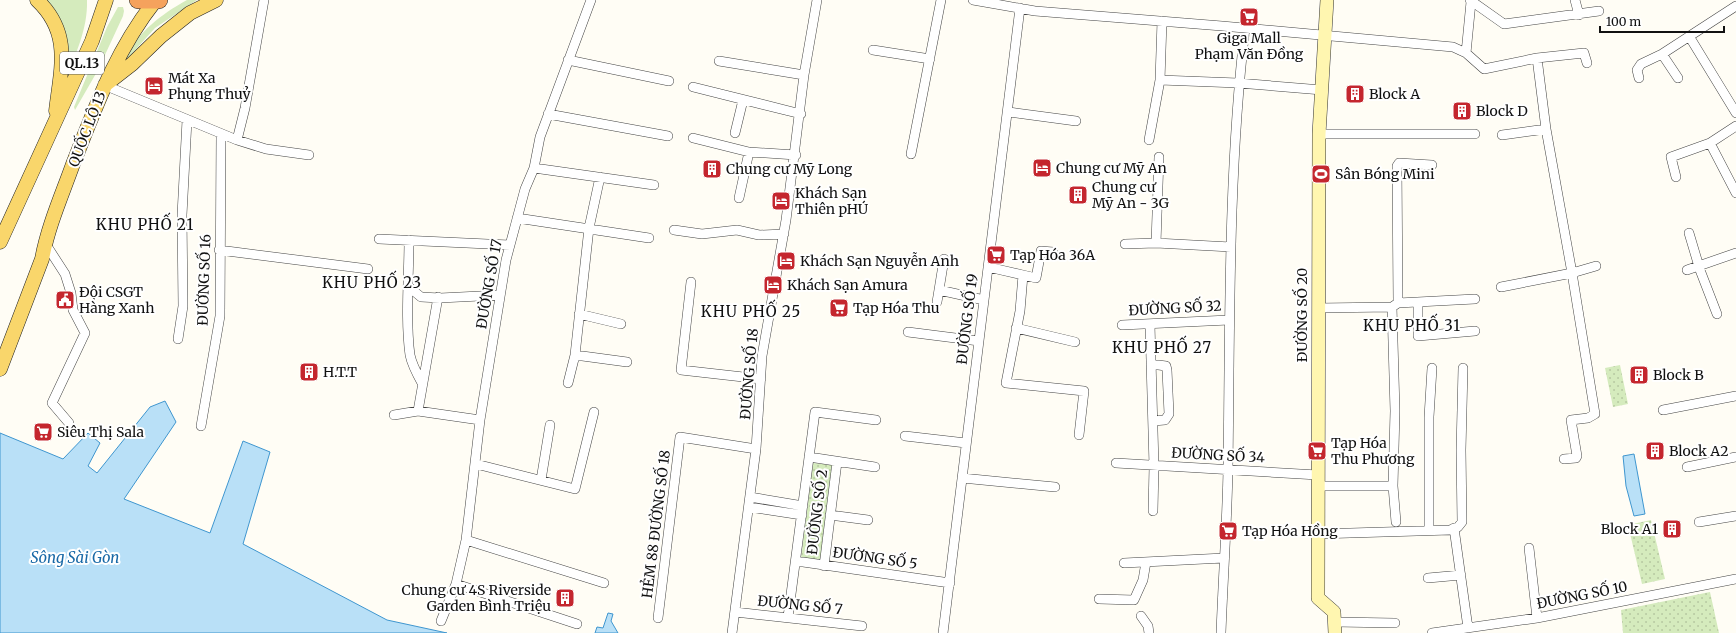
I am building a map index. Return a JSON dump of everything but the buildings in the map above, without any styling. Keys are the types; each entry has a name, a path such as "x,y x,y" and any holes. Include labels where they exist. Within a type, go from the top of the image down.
{"highway":[{"path":"138,0 157,0"}],"main road":[{"path":"38,0 48,10 56,23 61,37 62,53 54,125"},
{"name":"QUỐC LỘ 13","path":"0,242 92,41 106,0"},
{"name":"QUỐC LỘ 13","path":"29,283 36,257 45,243 104,85 128,38 157,0"},
{"path":"104,85 132,64 161,36 190,13 216,0"},
{"name":"QL.13","path":"0,351 29,283"},
{"name":"QL.13","path":"0,369 29,283"}],"street":[{"path":"237,140 245,108 264,0"},
{"name":"ĐƯỜNG SỐ 17","path":"441,621 456,584 466,540 480,420 500,295 510,245 525,189 534,168 540,137 591,0"},
{"name":"ĐƯỜNG SỐ 18","path":"732,633 756,449 762,356 784,234 796,155 804,75 817,0"},
{"path":"911,154 941,0"},
{"path":"973,0 990,1 1035,11 1453,47 1466,53 1484,69 1537,58 1584,53 1587,63"},
{"name":"ĐƯỜNG SỐ 20","path":"1327,0 1319,134 1318,598 1334,612 1336,627 1395,623"},
{"path":"1575,0 1579,15"},
{"path":"1466,53 1470,1 1504,24 1579,15 1599,11"},
{"name":"ĐƯỜNG SỐ 19","path":"943,633 988,267 1009,112 1020,8"},
{"path":"1639,78 1637,70 1641,64 1662,54 1735,9"},
{"path":"1150,140 1160,80 1162,21"},
{"path":"1221,633 1228,469 1231,247 1238,83 1245,28"},
{"path":"1689,36 1736,113"},
{"path":"873,50 930,59"},
{"path":"1662,54 1678,78"},
{"path":"1537,58 1546,129 1572,273 1595,414 1593,416 1567,420 1577,456 1576,458 1564,459"},
{"path":"568,60 669,82"},
{"path":"719,61 804,75"},
{"path":"1160,80 1238,83 1322,90"},
{"path":"104,85 237,140 266,149 309,155"},
{"path":"693,87 800,114"},
{"path":"735,133 743,100"},
{"path":"1009,112 1076,121"},
{"path":"548,114 668,136"},
{"path":"178,339 183,306 182,215 187,120"},
{"path":"1676,176 1671,157 1710,143 1736,126"},
{"path":"1502,136 1546,129"},
{"name":"ĐƯỜNG SỐ 16","path":"201,426 220,316 219,250 221,134"},
{"path":"1319,134 1475,134"},
{"path":"693,138 748,152 796,155"},
{"path":"1710,143 1736,193"},
{"path":"739,198 748,152"},
{"path":"1156,243 1160,156"},
{"path":"1396,522 1393,486 1397,166 1399,164 1432,165"},
{"path":"534,168 654,185"},
{"path":"568,383 575,355 589,228 600,177"},
{"path":"517,218 649,238"},
{"path":"674,230 702,234 737,230 758,235 784,234"},
{"path":"1689,233 1699,266 1717,314"},
{"path":"379,239 510,245"},
{"path":"409,240 408,328 410,355 414,368 422,383"},
{"path":"45,243 65,274 71,293 73,310 85,333 52,403 69,423"},
{"path":"1125,244 1156,243 1231,247"},
{"path":"219,250 368,269"},
{"path":"988,267 1036,278 1041,251 1053,252"},
{"path":"1687,270 1736,253"},
{"path":"937,302 944,259"},
{"path":"1501,287 1572,273 1596,266"},
{"path":"1023,275 1016,328 1006,383 1084,391 1079,435"},
{"path":"691,282 681,370 761,379"},
{"path":"409,287 421,297 438,298 500,295"},
{"path":"940,290 984,300"},
{"path":"418,411 438,298"},
{"path":"1318,308 1395,305 1418,302 1475,299"},
{"path":"1418,302 1418,336 1475,331"},
{"path":"579,314 621,324"},
{"name":"ĐƯỜNG SỐ 32","path":"1122,325 1150,325 1229,320"},
{"path":"1150,325 1154,466 1153,511"},
{"path":"1016,328 1075,342"},
{"path":"908,332 979,341"},
{"path":"575,355 627,362"},
{"path":"1151,364 1166,366 1168,384 1168,414 1165,420 1153,421"},
{"path":"1430,530 1429,416 1432,368"},
{"path":"1317,534 1430,530 1454,528 1462,522 1461,450 1463,368"},
{"path":"1662,410 1736,396"},
{"path":"394,415 418,411 480,420"},
{"path":"476,464 575,489 594,412"},
{"name":"ĐƯỜNG SỐ 2","path":"788,617 815,412 876,420"},
{"path":"541,480 550,425"},
{"path":"905,436 966,443"},
{"name":"HẺM 88 ĐƯỜNG SỐ 18","path":"658,618 680,437 756,449"},
{"path":"809,457 875,467"},
{"path":"1687,467 1736,457"},
{"name":"ĐƯỜNG SỐ 2","path":"824,566 837,462"},
{"name":"ĐƯỜNG SỐ 34","path":"1116,463 1228,469 1318,480 1393,486"},
{"path":"962,478 1055,487"},
{"name":"ĐƯỜNG SỐ 2","path":"750,502 803,510"},
{"path":"830,515 868,520"},
{"path":"1699,522 1736,516"},
{"path":"1454,528 1468,628"},
{"path":"466,540 604,584"},
{"path":"1529,548 1538,618"},
{"path":"1124,563 1224,558"},
{"name":"ĐƯỜNG SỐ 5","path":"796,562 950,583"},
{"path":"1099,599 1134,600 1143,580 1146,562"},
{"path":"1428,578 1461,575"},
{"name":"ĐƯỜNG SỐ 10","path":"1432,633 1538,618 1736,578"},
{"path":"456,584 577,624"},
{"name":"ĐƯỜNG SỐ 7","path":"735,612 862,626"},
{"path":"1141,616 1148,626 1150,633"}],"green space":[{"path":"43,0 87,0 87,11 83,32 64,82 65,63"},
{"path":"187,0 197,0 155,28 128,58 125,57 144,31 159,18"},
{"path":"118,7 123,7 123,16 98,70 75,110 74,107 107,27"},
{"path":"1620,365 1628,404 1613,407 1605,368"},
{"path":"813,463 833,465 821,560 801,558"},
{"path":"1651,520 1665,579 1642,584 1628,525"},
{"path":"1710,592 1719,633 1623,633 1621,610"}],"water":[{"name":"Sông Sài Gòn","path":"165,401 176,422 124,499 210,533 243,441 270,452 243,544 387,620 447,633 0,633 0,433 63,459 88,433 100,443 88,466 97,473 150,407"},
{"path":"1634,454 1645,514 1634,516 1626,486 1623,456"},
{"path":"608,613 613,614 611,621 618,633 595,633 597,627 603,628"}],"place":[{"name":"Giga Mall Phạm Văn Đồng","path":"1249,17"},
{"name":"Mát Xa Phụng Thuỷ","path":"154,86"},
{"name":"Block A","path":"1355,94"},
{"name":"Block D","path":"1462,111"},
{"name":"Chung cư Mỹ An","path":"1042,168"},
{"name":"Chung cư Mỹ Long","path":"712,169"},
{"name":"Sân Bóng Mini","path":"1321,174"},
{"name":"Chung cư Mỹ An - 3G","path":"1078,195"},
{"name":"Khách Sạn Thiên pHÚ","path":"781,201"},
{"name":"Tạp Hóa 36A","path":"996,255"},
{"name":"Khách Sạn Nguyễn Anh","path":"786,261"},
{"name":"Khách Sạn Amura","path":"773,285"},
{"name":"Đội CSGT Hàng Xanh","path":"65,300"},
{"name":"Tạp Hóa Thu","path":"839,308"},
{"name":"H.T.T","path":"309,372"},
{"name":"Block B","path":"1639,375"},
{"name":"Siêu Thị Sala","path":"43,432"},
{"name":"Tạp Hóa Thu Phương","path":"1317,451"},
{"name":"Block A2","path":"1655,451"},
{"name":"Block A1","path":"1672,529"},
{"name":"Tạp Hóa Hồng","path":"1228,531"},
{"name":"Chung cư 4S Riverside Garden Bình Triệu","path":"565,598"}],"district":[{"name":"KHU PHỐ 21","path":"145,224"},
{"name":"KHU PHỐ 23","path":"372,282"},
{"name":"KHU PHỐ 25","path":"751,311"},
{"name":"KHU PHỐ 31","path":"1412,325"},
{"name":"KHU PHỐ 27","path":"1162,347"}]}
